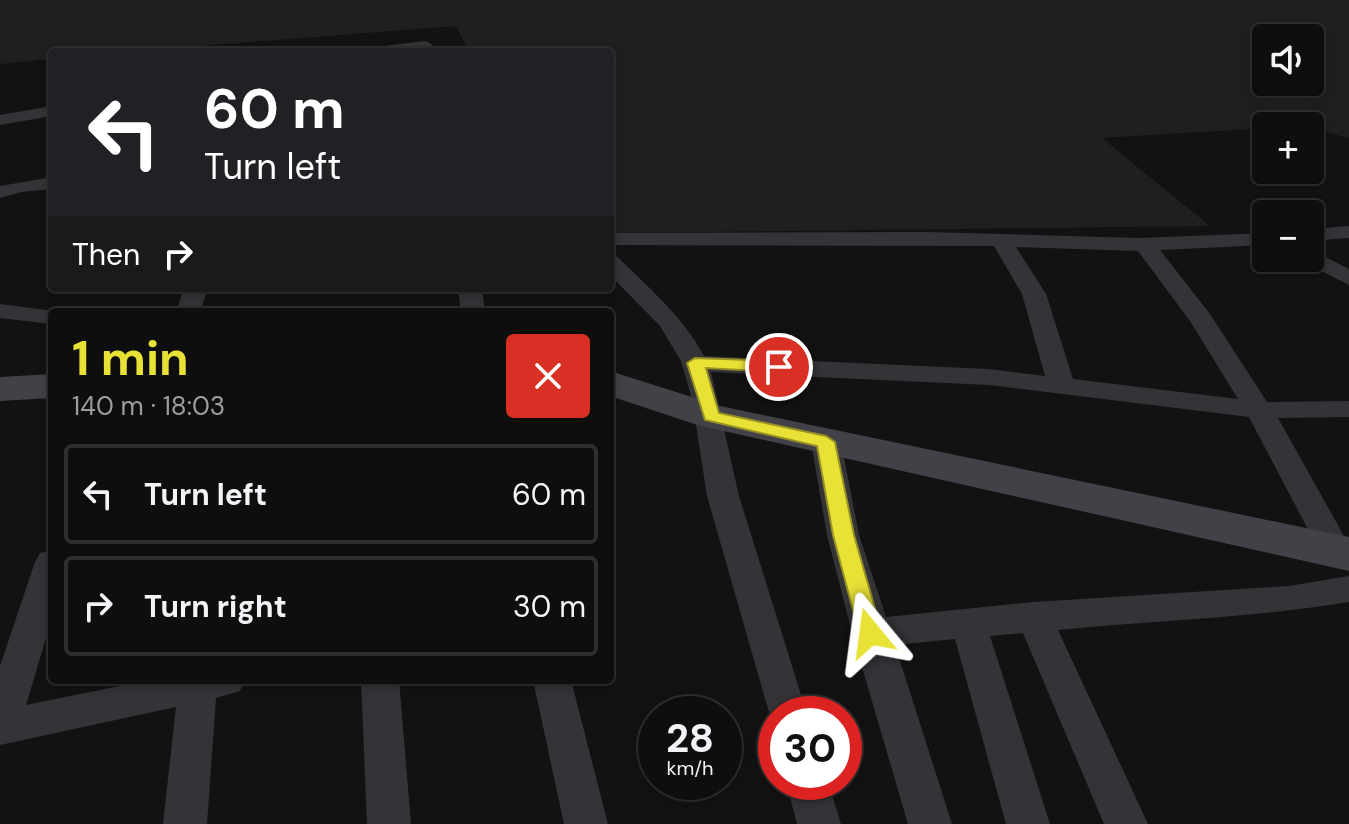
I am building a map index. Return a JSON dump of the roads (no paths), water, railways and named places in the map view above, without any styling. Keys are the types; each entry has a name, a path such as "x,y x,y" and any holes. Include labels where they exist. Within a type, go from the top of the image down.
{"street":[{"path":"401,48 426,45"},
{"path":"0,120 48,112"},
{"path":"0,192 19,186 48,183"},
{"path":"1324,234 1349,232"},
{"path":"614,239 1001,240 1145,245 1252,240"},
{"path":"1001,240 1034,294 1061,384"},
{"path":"1145,245 1201,319 1259,410 1345,565"},
{"path":"1324,264 1349,278"},
{"path":"614,266 673,325 695,363 711,416 714,456 723,495 782,696"},
{"path":"0,311 48,317"},
{"path":"695,363 989,377 1259,410 1349,409"},
{"path":"614,384 711,416 1345,565"},
{"path":"0,389 48,386"},
{"path":"826,442 843,535 930,824"},
{"path":"870,633 1034,616 1289,599 1345,565"},
{"path":"48,575 0,727 198,684"},
{"path":"1034,616 1126,824"},
{"path":"968,623 1028,824"},
{"path":"185,824 207,684"},
{"path":"380,684 389,824"},
{"path":"553,684 586,824"},
{"path":"812,800 819,824"}]}
